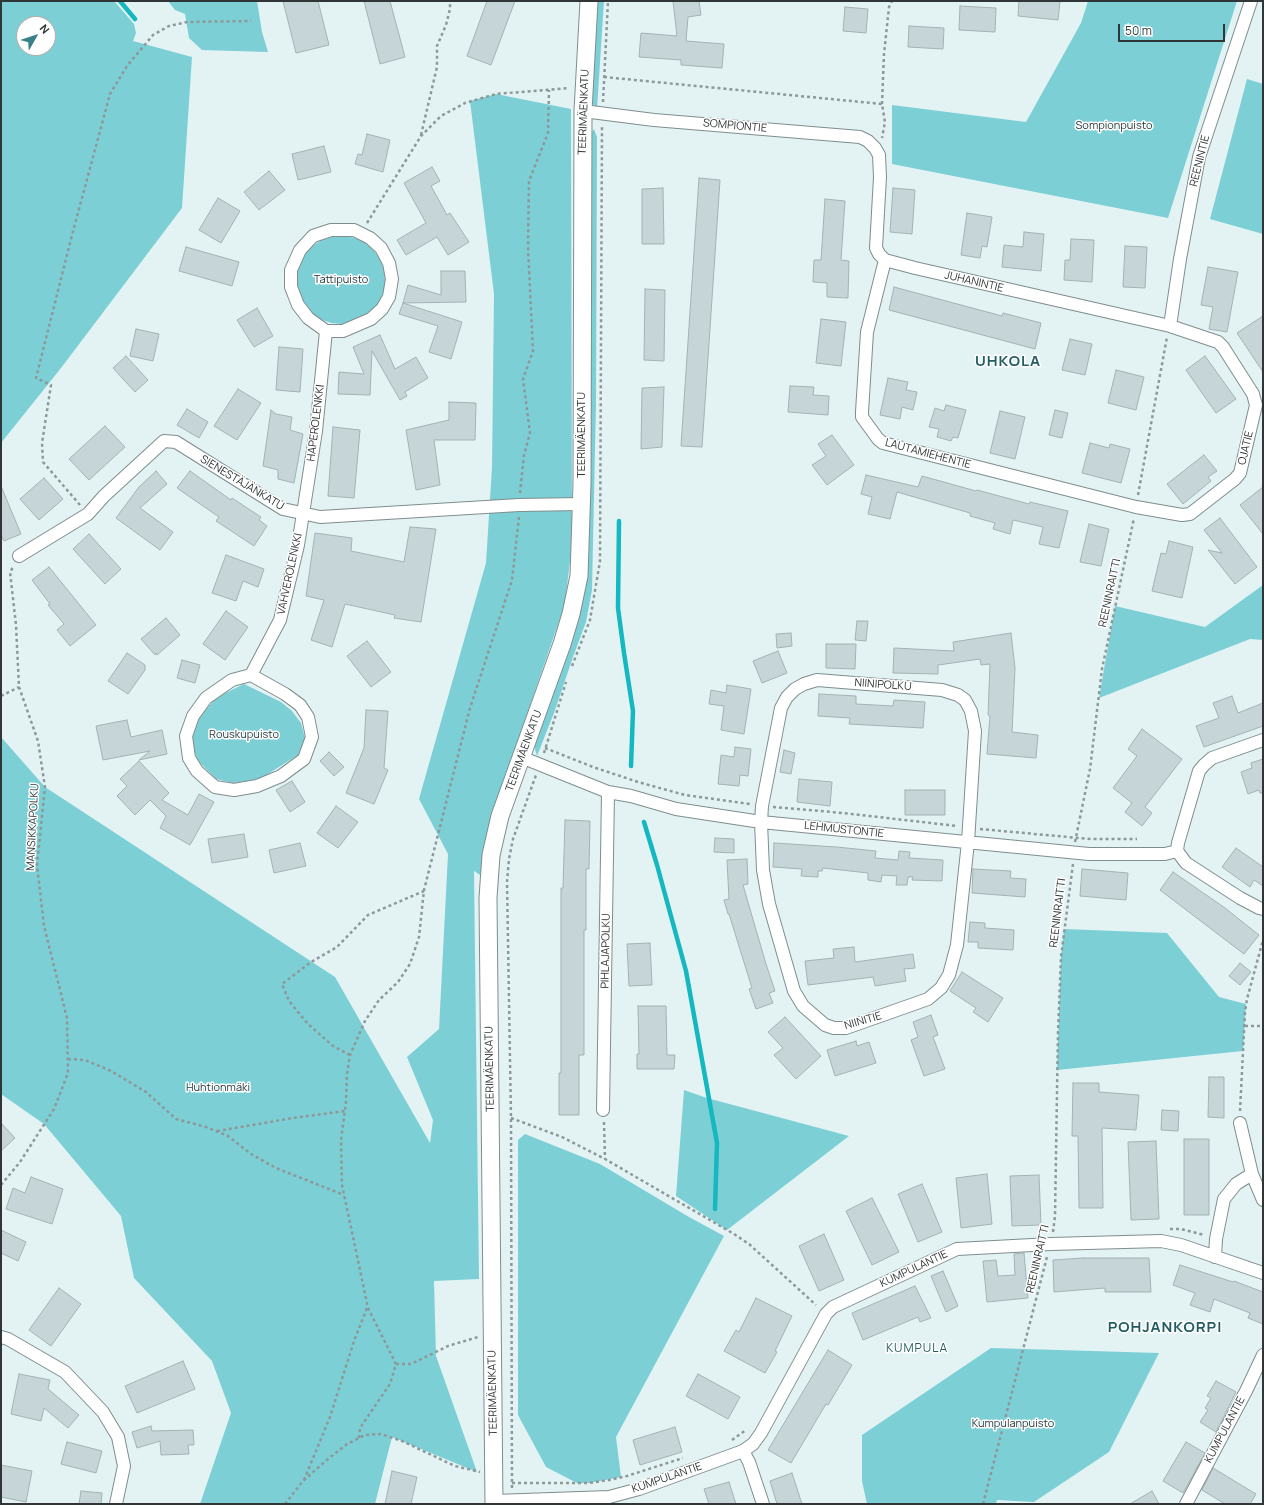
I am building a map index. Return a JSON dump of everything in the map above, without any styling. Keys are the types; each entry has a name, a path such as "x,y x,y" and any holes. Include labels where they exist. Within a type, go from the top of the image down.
{"street":[{"name":"TEERIMÄENKATU","path":"494,1502 488,898 491,855 499,822 562,644 571,614 579,576 581,504 583,111 589,1"},
{"name":"REENINTIE","path":"1174,328 1180,259 1199,157 1251,1"},
{"name":"SOMPIONTIE","path":"583,111 602,114 860,137 868,141 879,155"},
{"path":"879,155 880,176 876,248 885,260"},
{"path":"331,230 354,230 370,238 382,248 389,263 392,279 389,297 382,309 371,319 343,331 326,331 308,318 298,305 291,287 291,270 300,250 313,236 331,230"},
{"name":"JUHANINTIE","path":"885,260 1174,328"},
{"name":"LAUTAMIEHENTIE","path":"885,260 867,332 862,412 862,418 878,439 883,443 1136,507"},
{"name":"OJATIE","path":"1136,507 1182,515 1190,514 1234,479 1240,473 1256,405 1253,394 1223,347 1218,342 1174,328"},
{"name":"HAPEROLENKKI","path":"302,514 316,431 326,331"},
{"name":"SIENESTÄJÄNKATU","path":"18,556 88,514 104,496 164,441 176,442 284,509 320,517 519,505 581,504"},
{"name":"VAHVEROLENKKI","path":"251,675 280,620 298,545 302,514"},
{"path":"251,675 285,694 300,706 308,717 312,737 304,759 281,776 257,786 234,790 215,787 198,771 189,758 186,736 192,716 206,698 232,680 251,675"},
{"name":"NIINIPOLKU","path":"761,822 762,806 781,708 787,697 795,689 804,684 817,680 942,690 958,695 965,700 971,711 975,732 968,842"},
{"path":"1263,740 1212,758 1199,771 1176,851 1186,863 1240,898 1259,908 1263,908"},
{"name":"LEHMUSTONTIE","path":"521,757 608,792 631,796 676,808 761,822 1090,854 1165,854 1176,851"},
{"name":"PIHLAJAPOLKU","path":"603,1110 608,792"},
{"name":"NIINITIE","path":"761,822 766,891 794,991 803,1006 814,1017 825,1025 834,1028 846,1028 856,1025 928,999 941,988 949,975 957,945 968,842"},
{"path":"1240,1123 1252,1174 1263,1200"},
{"path":"1215,1257 1216,1239 1224,1199 1236,1184 1252,1174"},
{"name":"KUMPULANTIE","path":"494,1502 512,1499 609,1498 639,1489 743,1451 753,1444 761,1433 826,1314 833,1307 957,1249 1051,1244 1161,1241 1181,1246 1263,1273"},
{"path":"1,1337 8,1339 66,1372 103,1412 118,1437 124,1466 116,1504"},
{"name":"KUMPULANTIE","path":"1186,1504 1263,1355"},
{"path":"743,1451 749,1462 763,1504"}],"path":[{"path":"421,136 437,67 437,46 446,25 450,9 450,1"},
{"path":"571,670 590,620 600,561 602,114 608,1"},
{"path":"879,155 885,122 882,104 884,46 889,6 892,1"},
{"path":"88,514 43,462 42,443 50,385 36,378 72,235 110,94 126,66 153,34 169,26 187,22 251,22"},
{"path":"604,77 882,104"},
{"path":"361,233 421,136 442,116 465,103 496,94 604,87"},
{"path":"359,1438 360,1428 390,1384 396,1364 368,1308 342,1185 340,1140 345,1111 346,1074 350,1055 365,1021 379,1000 398,982 410,964 419,937 424,890 470,708 512,580 519,525 519,505 524,455 530,433 523,379 533,351 528,246 529,181 548,134 549,90"},
{"name":"REENINRAITTI","path":"983,1504 1051,1244 1055,1216 1058,1032 1061,957 1069,888 1076,837 1090,769 1102,669 1136,507 1167,337 1174,328"},
{"name":"MANSIKKAPOLKU","path":"1,1185 20,1162 54,1109 68,1073 67,1018 44,926 37,865 45,787 38,741 19,687 16,626 10,572 18,556"},
{"path":"512,1499 511,1118 507,882 513,839 540,764 568,677"},
{"path":"1,696 19,687"},
{"path":"545,748 616,774 685,795 762,806 843,812 969,828 1090,839 1138,840"},
{"path":"350,1055 333,1046 308,1024 289,1001 282,984 311,962 337,947 368,915 424,890"},
{"path":"1240,1123 1245,1012 1247,999 1263,940"},
{"path":"1245,1026 1263,1026"},
{"path":"68,1059 85,1060 111,1071 146,1092 176,1118 228,1136 251,1154 276,1168 344,1195"},
{"path":"603,1110 605,1159"},
{"path":"217,1131 345,1111"},
{"path":"511,1118 562,1137 605,1159 750,1244 816,1305"},
{"path":"1165,1229 1181,1228 1216,1239"},
{"path":"1046,1230 1061,1230"},
{"path":"812,1312 821,1300"},
{"path":"303,1481 330,1417 354,1341 368,1308"},
{"path":"396,1364 411,1364 448,1346 492,1333"},
{"path":"731,1440 748,1429"},
{"path":"285,1504 303,1481 328,1459 347,1444 365,1435 381,1434 402,1441 455,1466 477,1472 512,1473"},
{"path":"512,1484 589,1483 609,1480 627,1476 687,1456"}],"green space":[{"path":"1,1 114,1 134,24 136,33 133,41 192,57 182,208 61,368 1,443"},
{"path":"168,1 257,1 262,32 268,52 202,50 189,38 185,14 175,10"},
{"path":"597,1 604,1 597,109 592,103 593,56"},
{"name":"Sompionpuisto","path":"1088,1 1237,1 1168,218 892,164 892,105 1026,122 1081,23"},
{"path":"1247,79 1263,84 1263,234 1210,219"},
{"name":"Huhtionmäki","path":"496,94 571,109 572,543 565,604 506,775 480,875 474,871 479,1279 434,1281 436,1356 477,1472 392,1437 375,1504 200,1504 231,1413 212,1361 134,1278 121,1216 44,1124 1,1094 1,737 45,787 335,977 430,1143 433,1120 407,1057 439,1029 448,854 419,799 486,563 492,467 494,294 470,101"},
{"path":"594,129 597,137 596,403 592,590 586,622 537,756 534,746 568,653 586,585 588,138"},
{"name":"Tattipuisto","path":"341,236 358,239 372,249 382,263 385,280 382,297 372,311 358,321 341,324 324,321 310,311 300,297 297,280 300,263 310,249 324,239"},
{"path":"1263,585 1263,640 1250,639 1099,698 1115,606 1205,627"},
{"name":"Rouskupuisto","path":"244,684 281,702 292,711 301,723 305,738 298,755 260,779 233,783 216,779 199,762 193,749 192,737 200,716 217,697"},
{"path":"1064,929 1167,933 1219,997 1246,1004 1243,1051 1057,1070 1061,957"},
{"path":"684,1090 707,1098 849,1136 727,1230 676,1196"},
{"path":"525,1134 600,1164 724,1236 616,1437 621,1477 589,1483 577,1483 546,1467 518,1415 518,1140"},
{"name":"Kumpulanpuisto","path":"991,1348 1159,1353 1109,1452 1034,1502 997,1500 996,1504 867,1504 862,1481 862,1435"}],"building":[{"path":"283,1 318,1 329,45 296,53"},
{"path":"364,1 390,1 405,57 380,64"},
{"path":"487,1 515,1 491,65 467,56"},
{"path":"673,1 699,1 701,15 688,17 686,41 724,44 722,68 681,65 681,60 639,57 641,33 677,36"},
{"path":"1019,1 1060,1 1058,20 1018,16"},
{"path":"960,6 996,8 995,32 959,30"},
{"path":"845,7 868,9 866,33 843,31"},
{"path":"909,26 944,28 943,49 908,47"},
{"path":"367,134 390,140 383,172 355,164 358,154 362,155"},
{"path":"324,146 331,172 298,180 292,154"},
{"path":"432,167 440,181 431,186 447,215 450,213 469,242 448,255 437,237 406,255 397,240 426,223 404,183"},
{"path":"269,171 285,190 259,210 244,192"},
{"path":"699,178 720,180 702,447 681,446"},
{"path":"663,188 664,244 642,244 642,189"},
{"path":"893,188 915,190 912,234 890,232"},
{"path":"218,198 240,211 221,243 199,230"},
{"path":"825,199 845,201 841,260 849,261 848,298 827,297 827,283 813,282 814,260 821,260"},
{"path":"967,213 992,217 987,247 982,246 980,258 961,255"},
{"path":"1024,232 1044,234 1041,271 1002,267 1004,245 1023,247"},
{"path":"1071,239 1094,240 1092,282 1064,280 1065,260 1070,260"},
{"path":"1125,246 1147,247 1145,288 1123,287"},
{"path":"186,247 239,262 232,286 179,271"},
{"path":"1208,267 1238,272 1227,332 1209,329 1213,307 1201,305"},
{"path":"441,271 465,271 466,302 403,303 408,285 441,295"},
{"path":"894,287 1002,316 1003,313 1041,323 1035,349 889,310"},
{"path":"645,289 665,290 664,361 644,360"},
{"path":"403,303 462,322 451,359 429,352 438,326 399,314"},
{"path":"257,308 273,336 254,347 237,320"},
{"path":"1263,316 1263,372 1237,333"},
{"path":"821,319 846,322 841,366 816,363"},
{"path":"136,329 159,334 153,361 130,356"},
{"path":"380,335 395,369 416,357 428,378 405,392 407,396 400,400 372,351 370,395 338,394 339,372 364,374 353,347"},
{"path":"1070,339 1092,344 1085,375 1062,370"},
{"path":"279,347 303,349 300,392 276,390"},
{"path":"126,356 148,380 135,392 113,368"},
{"path":"1205,356 1236,399 1216,413 1186,370"},
{"path":"1116,370 1144,377 1136,410 1108,403"},
{"path":"888,378 908,382 906,390 917,392 913,410 902,407 900,419 880,415"},
{"path":"790,386 814,387 813,395 829,396 828,415 788,412"},
{"path":"664,387 662,447 641,449 642,388"},
{"path":"238,389 261,403 237,440 214,426"},
{"path":"449,402 476,403 475,440 434,440 440,485 416,490 406,430 449,420"},
{"path":"946,405 966,410 958,438 953,437 951,441 937,437 939,429 929,427 935,408 944,411"},
{"path":"187,409 208,422 199,438 177,425"},
{"path":"271,410 276,414 292,417 290,430 303,434 294,483 278,479 278,470 263,466"},
{"path":"1055,410 1068,413 1062,438 1049,435"},
{"path":"1000,411 1025,417 1015,459 990,453"},
{"path":"105,426 125,447 89,480 69,459"},
{"path":"333,427 360,430 354,498 328,496"},
{"path":"832,435 854,465 827,485 812,465 826,456 818,444"},
{"path":"1090,443 1109,448 1110,444 1130,449 1121,483 1082,473"},
{"path":"1204,455 1217,471 1208,477 1211,481 1183,504 1167,484"},
{"path":"156,471 167,484 140,508 173,532 160,550 116,518 139,487"},
{"path":"190,471 231,500 232,498 261,517 259,520 267,526 254,546 216,521 219,517 177,488"},
{"path":"866,475 918,487 922,476 1029,504 1030,502 1068,511 1059,548 1039,544 1043,527 1013,520 1010,534 993,529 995,523 970,516 970,513 897,492 890,519 868,514 872,497 861,494"},
{"path":"44,478 63,499 39,520 20,499"},
{"path":"1,486 21,534 4,541 1,535"},
{"path":"1263,487 1263,534 1240,505"},
{"path":"1220,518 1257,567 1235,584 1208,550 1222,553 1204,530"},
{"path":"1089,524 1109,529 1101,566 1080,562"},
{"path":"410,527 436,529 421,622 394,618 395,615 345,604 332,647 311,640 324,600 306,596 315,533 352,538 351,551 404,562"},
{"path":"89,534 121,569 105,584 73,549"},
{"path":"1169,541 1193,547 1182,598 1152,591 1161,553 1166,554"},
{"path":"226,555 264,569 258,587 243,581 236,601 212,593"},
{"path":"49,567 96,625 70,646 57,630 64,624 48,605 50,604 32,580"},
{"path":"226,611 248,627 225,660 203,644"},
{"path":"166,618 180,635 157,655 156,653 155,655 141,639"},
{"path":"857,621 868,621 866,641 855,640"},
{"path":"791,633 792,646 777,648 776,634"},
{"path":"1011,633 1015,668 1012,732 1038,735 1036,758 987,754 990,716 988,715 990,664 981,665 980,659 938,665 938,674 893,673 894,648 954,651 953,642"},
{"path":"367,641 391,672 371,687 347,656"},
{"path":"826,644 856,644 855,669 826,668"},
{"path":"778,651 787,673 762,683 753,661"},
{"path":"127,653 145,665 145,670 128,694 108,681"},
{"path":"182,660 200,665 195,683 177,678"},
{"path":"727,685 751,689 744,734 721,730 724,706 709,704 711,690 726,693"},
{"path":"819,694 856,696 856,704 893,706 894,700 925,702 923,728 849,724 850,718 818,716"},
{"path":"1232,696 1238,713 1263,703 1263,726 1204,747 1196,726 1219,718 1213,703"},
{"path":"366,710 388,711 384,768 388,770 374,804 346,793 364,748"},
{"path":"127,720 131,737 162,730 167,754 139,760 150,751 103,760 96,726"},
{"path":"1142,729 1182,759 1145,807 1152,813 1142,826 1125,812 1132,803 1113,788 1137,756 1128,749"},
{"path":"735,747 751,749 748,776 740,775 739,786 718,784 721,755 734,757"},
{"path":"784,750 795,753 791,774 780,772"},
{"path":"329,752 344,767 334,776 320,761"},
{"path":"1263,759 1263,793 1260,793 1259,790 1248,794 1241,772 1252,768 1251,763"},
{"path":"139,761 169,793 162,800 188,815 199,794 214,802 190,845 160,828 166,816 150,800 135,815 117,796 127,786 120,779"},
{"path":"799,779 832,782 830,806 797,802"},
{"path":"292,781 305,802 290,812 276,790"},
{"path":"905,790 945,790 945,815 905,815"},
{"path":"336,806 358,822 338,848 317,833"},
{"path":"565,820 590,821 589,869 586,869 586,930 584,930 584,1055 579,1055 579,1115 559,1115 559,1073 561,1073 561,888 563,888"},
{"path":"244,834 248,857 212,863 208,839"},
{"path":"715,838 734,839 734,853 714,852"},
{"path":"300,843 306,866 274,873 269,850"},
{"path":"774,843 876,851 875,858 898,860 899,851 910,852 909,858 943,860 942,881 912,880 913,877 908,877 907,885 896,885 897,876 882,875 881,882 868,880 868,873 823,868 822,871 818,871 818,877 801,876 802,869 773,867"},
{"path":"1236,848 1263,867 1263,886 1254,880 1250,887 1222,867"},
{"path":"747,859 748,884 743,885 775,991 769,993 773,1003 756,1009 749,989 752,988 724,900 729,899 727,860"},
{"path":"973,869 1011,871 1010,878 1026,879 1025,897 972,893"},
{"path":"1082,869 1128,873 1126,900 1080,896"},
{"path":"1173,872 1225,908 1259,935 1244,954 1160,890"},
{"path":"970,922 985,923 985,928 1014,930 1013,950 978,948 978,942 968,942"},
{"path":"650,943 652,985 629,986 627,944"},
{"path":"854,947 855,962 913,954 915,968 904,969 906,981 875,986 873,977 808,985 805,961 834,958 833,949"},
{"path":"1240,963 1251,972 1240,985 1229,976"},
{"path":"962,972 1003,998 988,1022 973,1012 976,1008 950,991"},
{"path":"638,1006 666,1006 667,1055 675,1055 674,1069 637,1069 637,1054 639,1054"},
{"path":"931,1015 938,1035 933,1037 945,1069 924,1076 911,1040 918,1037 913,1022"},
{"path":"785,1017 821,1056 796,1079 774,1055 783,1048 768,1032"},
{"path":"856,1041 857,1046 869,1042 876,1063 835,1076 827,1050"},
{"path":"1209,1077 1224,1077 1224,1118 1208,1117"},
{"path":"1073,1083 1099,1083 1099,1092 1139,1095 1136,1130 1102,1128 1103,1208 1079,1208 1078,1136 1072,1136"},
{"path":"1162,1110 1179,1111 1178,1131 1161,1130"},
{"path":"1,1123 15,1138 1,1151"},
{"path":"1184,1139 1209,1139 1209,1215 1184,1215"},
{"path":"1156,1141 1159,1219 1131,1220 1128,1142"},
{"path":"987,1174 992,1224 961,1228 956,1178"},
{"path":"1039,1175 1041,1225 1012,1226 1010,1176"},
{"path":"31,1177 63,1189 52,1224 6,1209 13,1188 25,1193"},
{"path":"922,1184 942,1232 918,1242 898,1194"},
{"path":"872,1198 899,1252 872,1265 846,1211"},
{"path":"1,1230 26,1242 18,1261 1,1253"},
{"path":"824,1234 844,1280 819,1291 799,1246"},
{"path":"1024,1253 1028,1298 987,1302 983,1261 996,1260 998,1276 1015,1275 1014,1254"},
{"path":"1083,1258 1149,1258 1151,1292 1105,1292 1105,1288 1054,1292 1053,1260"},
{"path":"1180,1265 1233,1282 1234,1281 1263,1292 1263,1324 1248,1318 1250,1313 1214,1299 1210,1312 1190,1305 1195,1293 1173,1285"},
{"path":"943,1271 958,1306 946,1312 931,1276"},
{"path":"915,1286 931,1318 920,1322 918,1317 863,1340 852,1313"},
{"path":"59,1288 81,1304 51,1346 29,1330"},
{"path":"756,1298 792,1316 775,1351 777,1352 765,1373 724,1351 736,1330 739,1332"},
{"path":"828,1350 852,1365 828,1405 826,1404 791,1463 768,1450"},
{"path":"183,1361 195,1389 137,1413 125,1386"},
{"path":"19,1374 50,1380 48,1389 79,1415 68,1428 44,1408 41,1421 11,1414"},
{"path":"698,1374 740,1397 728,1419 686,1396"},
{"path":"1216,1381 1236,1392 1216,1432 1200,1422 1208,1410 1205,1408 1211,1398 1207,1396"},
{"path":"151,1426 152,1431 193,1430 194,1445 188,1445 189,1454 161,1455 160,1441 137,1448 132,1432"},
{"path":"675,1427 682,1452 640,1465 633,1440"},
{"path":"67,1442 102,1451 96,1473 61,1464"},
{"path":"1186,1442 1205,1453 1183,1493 1163,1481"},
{"path":"1,1465 32,1471 26,1502 1,1497"},
{"path":"1213,1468 1256,1494 1250,1504 1225,1504 1202,1490"},
{"path":"392,1471 417,1477 411,1504 385,1504"},
{"path":"792,1473 802,1504 777,1504 770,1481"},
{"path":"729,1482 736,1504 709,1504 704,1489"},
{"path":"81,1491 102,1493 101,1504 79,1504"},
{"path":"1152,1491 1159,1504 1130,1504"}],"waterway":[{"path":"120,1 135,19"},
{"path":"619,521 618,608 633,711 631,766"},
{"path":"644,822 686,971 717,1143 715,1209"}],"district":[{"name":"UHKOLA","path":"1008,362"},
{"name":"POHJANKORPI","path":"1165,1328"},
{"name":"KUMPULA","path":"917,1349"}]}
